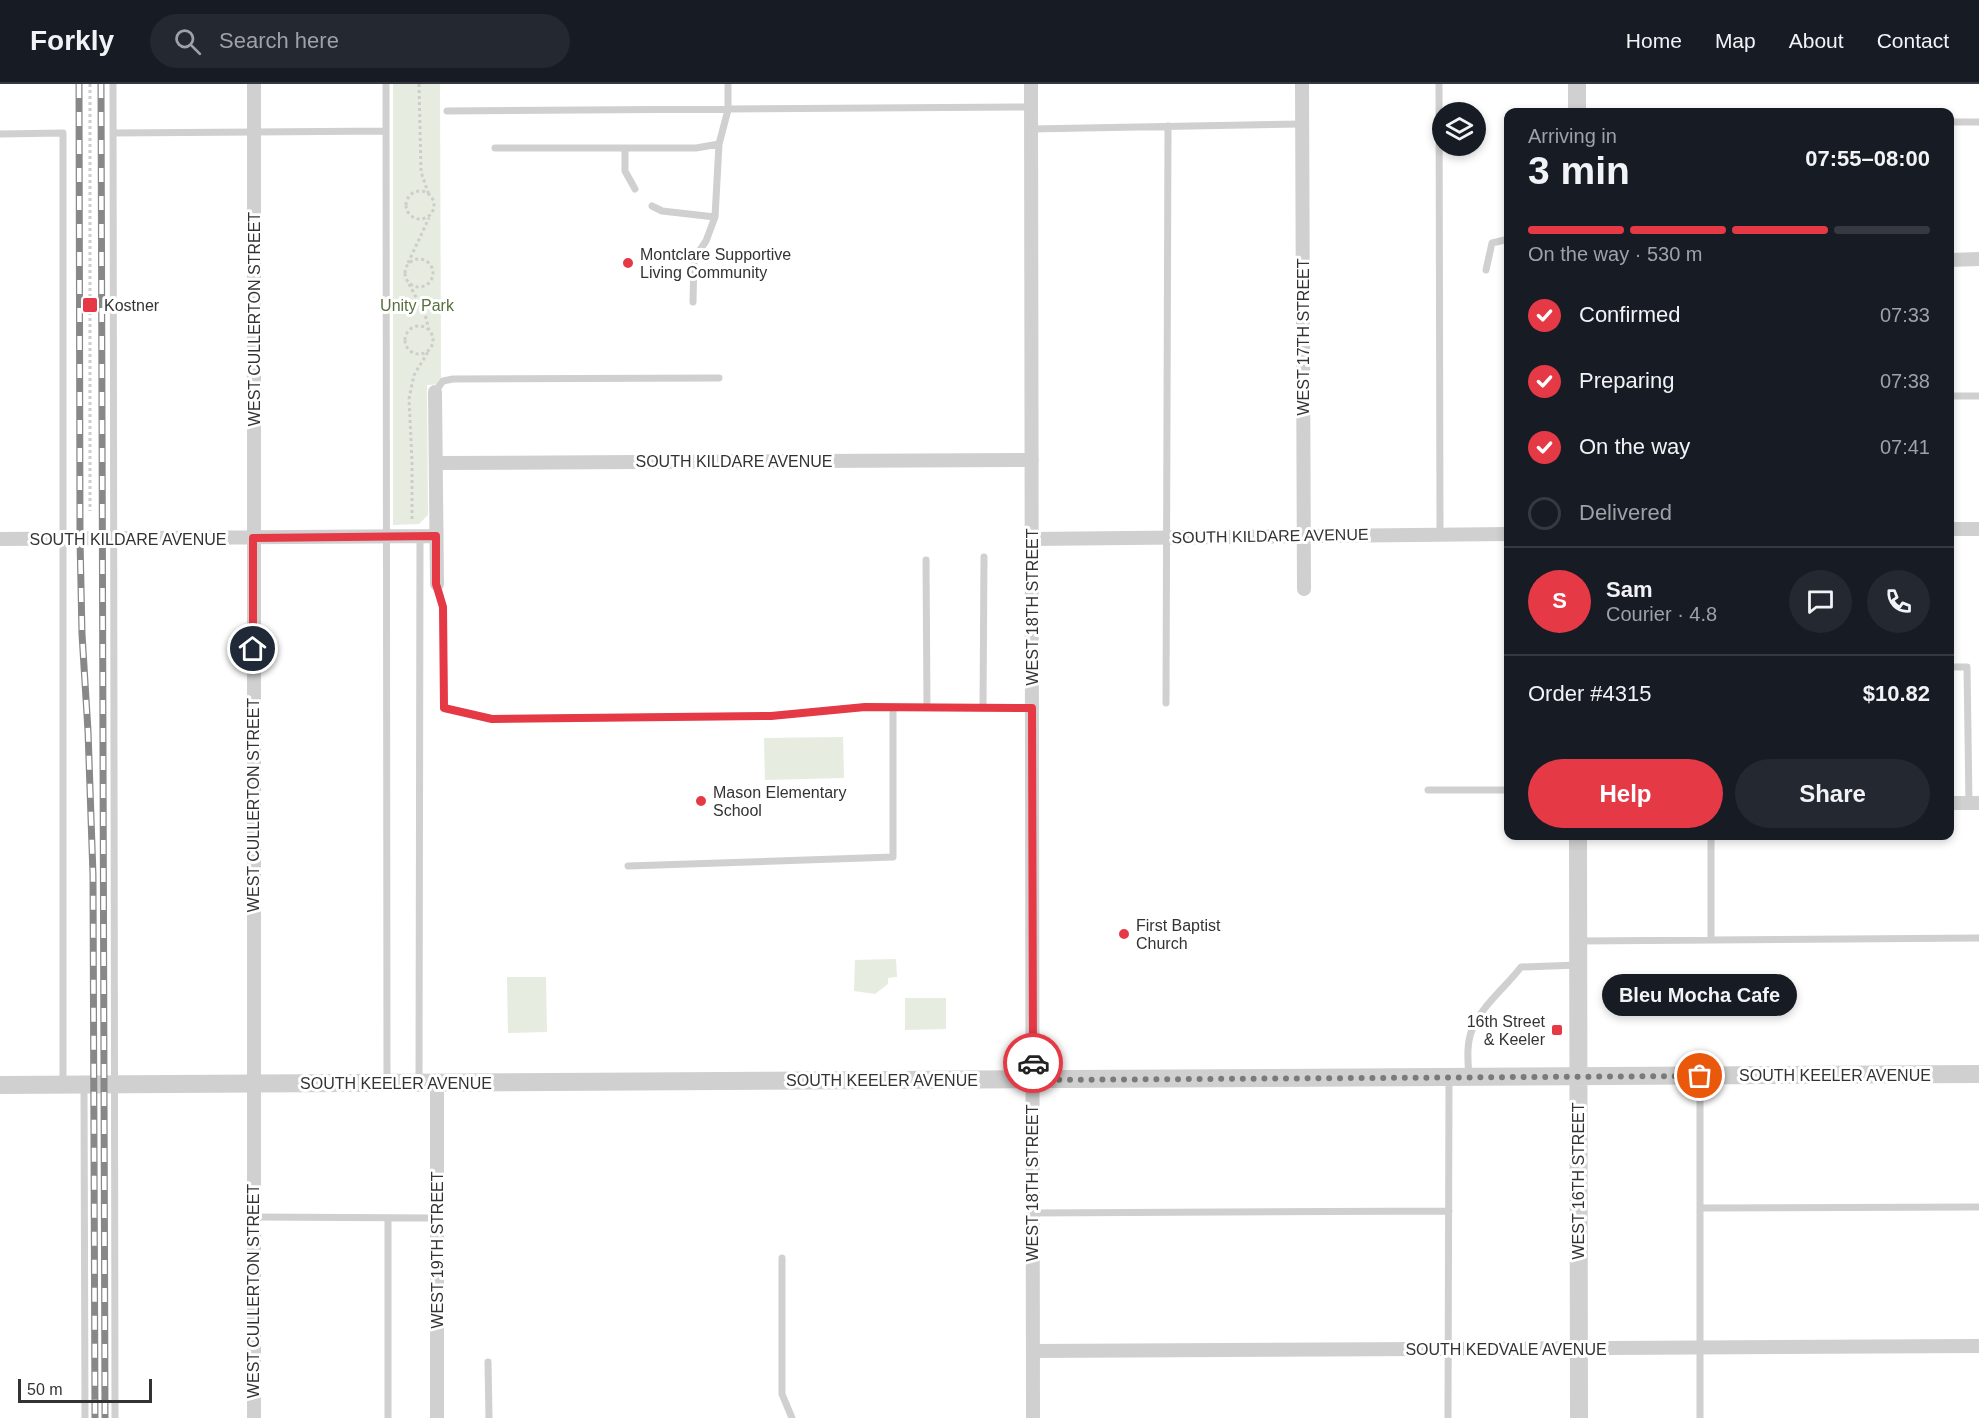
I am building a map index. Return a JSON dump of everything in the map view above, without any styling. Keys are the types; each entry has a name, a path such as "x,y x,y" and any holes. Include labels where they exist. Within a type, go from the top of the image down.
{"street":[{"name":"WEST CULLERTON STREET","path":"254,84 254,1418"},
{"name":"WEST 18TH STREET","path":"1031,84 1033,1418"},
{"name":"WEST 17TH STREET","path":"1302,84 1304,589"},
{"path":"1577,84 1577,108"},
{"path":"1954,260 1979,259"},
{"path":"435,392 436,584"},
{"name":"SOUTH KILDARE AVENUE","path":"436,463 1032,460"},
{"path":"1954,529 1979,529"},
{"name":"SOUTH KILDARE AVENUE","path":"1032,539 1504,534"},
{"name":"SOUTH KILDARE AVENUE","path":"0,539 436,536"},
{"path":"1954,803 1974,803"},
{"name":"WEST 16TH STREET","path":"1578,840 1579,1418"},
{"name":"SOUTH KEELER AVENUE","path":"0,1084 1979,1074"},
{"name":"WEST 19TH STREET","path":"428,1082 437,1218 437,1418"},
{"name":"SOUTH KEDVALE AVENUE","path":"1033,1352 1979,1346"}],"lane":[{"path":"113,84 115,1418"},
{"path":"386,84 387,1083"},
{"path":"693,302 694,259 706,241 715,217 718,144 728,110 728,84"},
{"path":"1438,84 1440,534"},
{"path":"447,111 1031,107"},
{"path":"1954,122 1979,122"},
{"path":"1031,129 1302,124"},
{"path":"1166,703 1168,126"},
{"path":"113,133 387,131"},
{"path":"0,134 63,133 63,1084"},
{"path":"495,148 696,148 718,144"},
{"path":"625,148 625,171 634,189"},
{"path":"652,206 662,211 715,217"},
{"path":"1486,270 1492,243 1504,240"},
{"path":"435,392 443,381 453,379 719,378"},
{"path":"1954,396 1979,396"},
{"path":"420,537 428,1082"},
{"path":"983,708 984,557"},
{"path":"926,560 927,707"},
{"path":"436,584 443,607 444,708 492,719 771,716 865,707 1032,708"},
{"path":"1954,667 1967,667 1974,803"},
{"path":"628,866 893,857 893,707"},
{"path":"1428,790 1504,790"},
{"path":"1711,840 1711,939"},
{"path":"1578,941 1979,938"},
{"path":"1469,1077 1468,1051 1472,1030 1486,1009 1521,967 1578,965"},
{"path":"1700,1076 1700,1418"},
{"path":"1448,1418 1449,1077"},
{"path":"84,1084 85,1418"},
{"path":"1700,1209 1979,1207"},
{"path":"1032,1214 1449,1211"},
{"path":"253,1217 437,1218"},
{"path":"388,1218 388,1418"},
{"path":"782,1258 782,1394 792,1418"},
{"path":"488,1362 489,1418"}],"path":[{"path":"90,84 90,511"},
{"path":"412,519 410,392 414,375 433,342 425,314 405,274 434,204 421,172 419,84"},
{"path":"429,195 423,192 412,193 407,199 406,206 413,218 423,219 429,216"},
{"path":"407,267 414,260 423,260 430,264 433,273 432,280 422,287 415,287 408,282"},
{"path":"428,352 412,353 406,347 405,339 407,332 414,327 422,326 429,330"}],"green space":[{"name":"Unity Park","path":"393,84 440,84 441,384 427,385 428,515 419,524 393,525"},
{"path":"843,737 844,778 765,780 764,738"},
{"path":"896,959 897,977 888,978 888,984 875,994 854,991 855,960"},
{"path":"507,977 546,977 547,1032 508,1033"},
{"path":"905,998 946,998 946,1029 905,1030"}],"railway":[{"path":"79,84 80,539 93,875 95,1418"},
{"path":"101,84 105,1418"}],"way so far":[{"path":"1033,1063 1033,1080 1700,1076"}],"place":[{"name":"Montclare Supportive Living Community","path":"628,263"},
{"name":"Kostner","path":"90,305"},
{"name":"Mason Elementary School","path":"701,801"},
{"name":"First Baptist Church","path":"1124,934"},
{"name":"16th Street & Keeler","path":"1557,1030"},
{"name":"Bleu Mocha Cafe","path":"1700,1076"}],"route":[{"path":"253,649 253,538 436,536 436,584 443,607 444,708 492,719 771,716 865,707 1032,708 1033,1063"}]}
